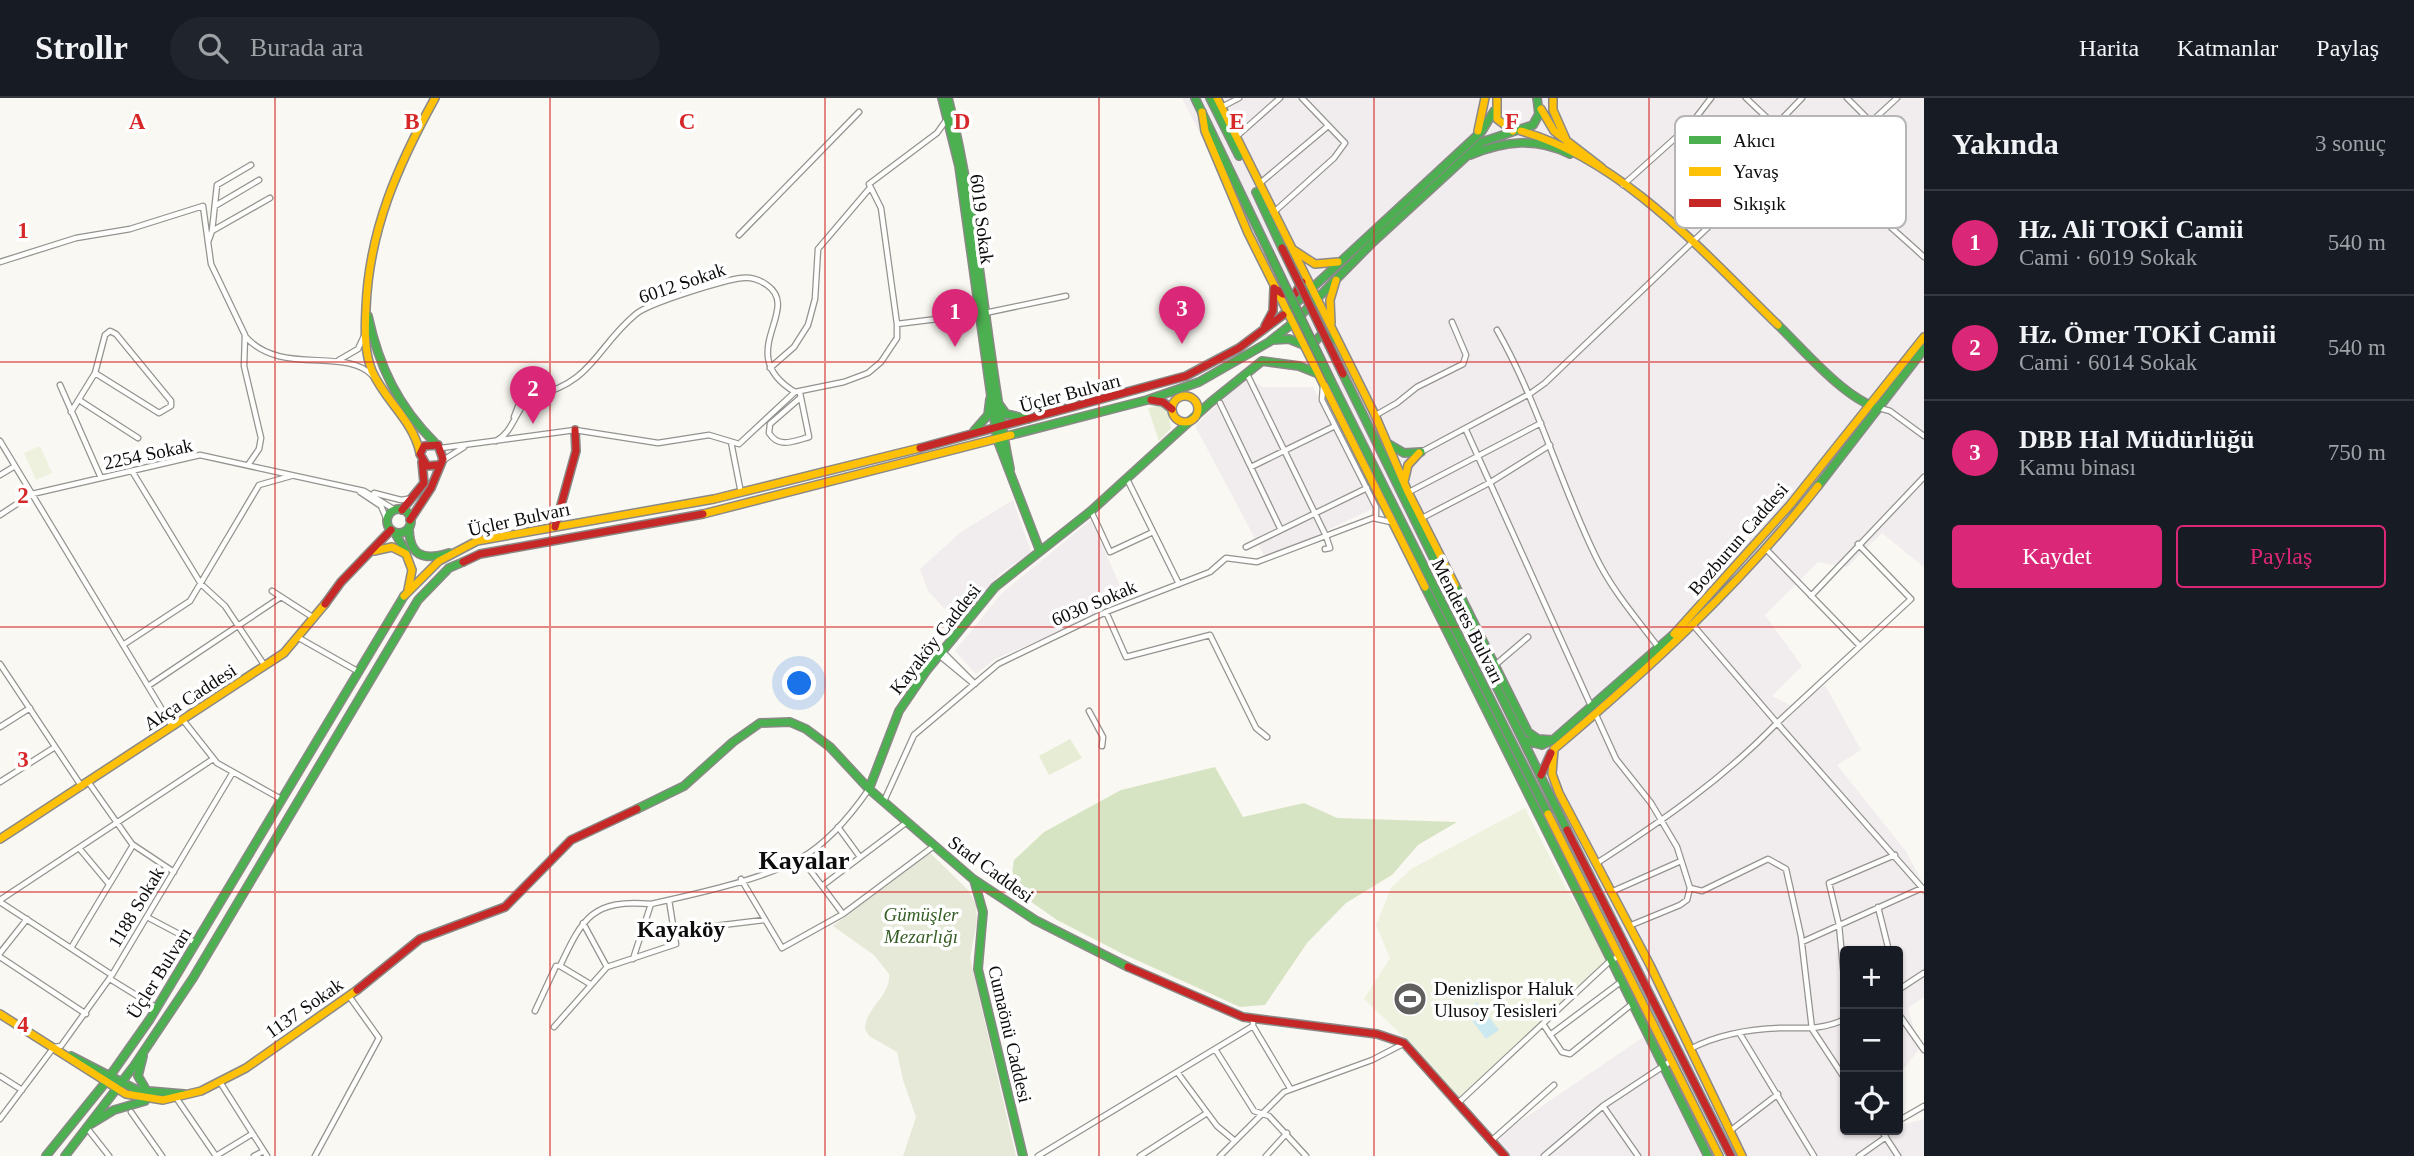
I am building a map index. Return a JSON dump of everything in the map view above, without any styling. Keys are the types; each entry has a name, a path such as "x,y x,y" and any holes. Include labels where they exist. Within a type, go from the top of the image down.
{"main road":[{"path":"408,590 412,570 387,520 417,495 425,478 416,436 376,380 364,336 369,260 386,191 435,98"},
{"name":"6019 Sokak","path":"942,98 951,115"},
{"name":"6019 Sokak","path":"948,98 1000,438 1015,488 1041,551"},
{"name":"Menderes Bulvarı","path":"1195,98 1326,379 1421,562 1615,959 1671,1061 1718,1156"},
{"name":"Menderes Bulvarı","path":"1210,98 1218,108 1343,374 1418,520 1523,740 1731,1156"},
{"path":"1217,98 1218,108 1273,213 1285,247 1303,273 1375,415 1418,520"},
{"path":"1471,141 1481,125 1485,98"},
{"name":"Üçler Bulvarı","path":"46,1156 107,1080 157,1008 408,590 426,570 451,553 477,541 741,493 1039,418 1186,376 1239,348 1287,312 1488,124 1497,98"},
{"path":"1553,98 1553,110 1568,144"},
{"path":"1540,102 1550,127 1568,144 1675,228"},
{"path":"1463,159 1487,139 1533,125 1540,102"},
{"path":"1494,109 1500,124 1552,140 1570,154"},
{"path":"1202,112 1216,157 1273,284 1304,345 1326,379 1381,498 1615,959 1622,981 1662,1066 1708,1156"},
{"path":"1463,159 1499,144 1514,141 1548,144 1623,185"},
{"name":"Üçler Bulvarı","path":"65,1156 119,1088 193,978 418,600 449,568 490,551 721,511 1147,400 1199,382 1269,342 1293,323 1338,276 1463,159"},
{"path":"1675,228 1825,371 1868,405 1878,408"},
{"path":"1285,247 1315,264 1329,265 1341,260"},
{"path":"1273,284 1283,294 1296,294 1302,285 1303,273"},
{"path":"1333,331 1329,300 1338,276"},
{"path":"1262,331 1273,311 1273,284"},
{"path":"366,307 374,352 383,377 443,455 430,488 410,524 409,543 417,553 432,557 451,553"},
{"path":"1310,354 1311,344 1317,337 1327,335 1338,341"},
{"name":"Bozburun Caddesi","path":"1553,740 1594,712 1673,635 1790,505 1924,337"},
{"path":"1269,342 1289,339 1304,345"},
{"name":"Bozburun Caddesi","path":"1554,749 1692,625 1803,505 1924,349"},
{"path":"1172,409 1180,397 1188,397 1202,404 1214,402 1234,379 1259,362 1268,360 1306,368 1326,379"},
{"path":"1147,400 1163,402 1172,409 1176,418 1183,422 1193,419 1198,410 1192,393 1199,382"},
{"path":"959,436 982,424 993,400 1006,414 1039,418"},
{"name":"Kayaköy Caddesi","path":"869,789 900,711 941,654 995,587 1091,510 1214,402"},
{"path":"1170,439 1176,418"},
{"path":"555,527 576,451 575,430"},
{"path":"1383,439 1404,453 1421,452"},
{"path":"421,457 427,444 438,446"},
{"path":"1406,488 1408,465 1421,452"},
{"path":"421,457 427,466 440,463"},
{"path":"399,510 410,524"},
{"name":"Akça Caddesi","path":"0,839 265,667 299,638 341,582 393,531 410,524"},
{"path":"372,552 392,547 406,554"},
{"path":"1421,562 1426,587"},
{"path":"1449,585 1528,732 1538,739 1553,740"},
{"name":"Stad Caddesi","path":"494,912 520,895 566,844 684,786 733,742 761,723 790,722 806,729 830,747 869,789 973,879 1035,920 1093,952 1253,1023 1377,1034 1404,1043"},
{"path":"1523,740 1542,745 1553,740"},
{"path":"1541,775 1544,764 1554,749"},
{"path":"1554,749 1553,779 1742,1156"},
{"name":"Cumaönü Caddesi","path":"973,879 983,912 978,969 1023,1156"},
{"name":"1137 Sokak","path":"119,1088 153,1100 177,1099 220,1083 349,996 426,935 494,912"},
{"path":"0,1014 119,1088 164,1095 201,1091"},
{"path":"1404,1043 1506,1156"},
{"path":"145,1049 138,1070 139,1083 146,1092 164,1095"},
{"path":"88,1126 127,1106 153,1100"}],"street":[{"path":"1218,108 1239,98"},
{"path":"1235,138 1280,98"},
{"path":"1273,213 1334,158 1345,143 1301,98"},
{"path":"1491,98 1494,109"},
{"path":"1697,116 1711,98"},
{"path":"1746,98 1764,116"},
{"path":"1784,116 1802,98"},
{"path":"1847,98 1865,116"},
{"path":"1878,116 1897,98"},
{"path":"739,235 859,112"},
{"path":"798,394 770,424 773,439 786,444 809,437 798,394 770,368 794,347 808,325 815,299 818,249 869,189 870,180 937,133 951,115"},
{"path":"1258,185 1328,126"},
{"path":"1623,185 1675,138"},
{"path":"207,243 212,230 217,185 251,165"},
{"path":"215,206 259,180"},
{"path":"438,446 466,446 575,430 658,443 703,435 739,444 798,394 868,373 881,362 897,338 881,208 869,189"},
{"path":"212,230 270,198"},
{"path":"0,262 76,238 130,229 203,206 207,243 219,286 245,335 256,346 281,356 363,367 376,380"},
{"path":"1421,452 1531,393 1707,228"},
{"path":"1893,228 1924,257"},
{"name":"6012 Sokak","path":"488,443 505,435 524,403 581,376 642,310 744,277 766,284 775,294 778,312 766,349 770,368"},
{"path":"897,324 981,314 1066,296"},
{"path":"1375,415 1427,381 1463,365 1466,355 1452,322"},
{"path":"1497,330 1531,393 1596,556 1614,589 1658,648"},
{"path":"71,412 95,373 105,335 114,332 171,401 172,406 159,413 95,373"},
{"path":"245,335 244,366 261,438 248,465"},
{"path":"331,362 351,355 364,336"},
{"path":"533,397 525,394 525,372 535,386"},
{"path":"1246,373 1326,536 1330,548 1325,549"},
{"path":"1326,379 1322,400 1376,507 1374,516"},
{"path":"60,385 102,478"},
{"path":"525,388 535,386 555,389"},
{"name":"6012 Sokak","path":"533,397 535,386"},
{"name":"6012 Sokak","path":"514,418 525,388"},
{"path":"79,400 138,438"},
{"path":"1214,402 1251,467 1280,528"},
{"path":"1878,408 1890,411 1924,436"},
{"path":"1406,488 1479,455 1541,422"},
{"path":"1251,467 1335,426"},
{"path":"1466,429 1616,759 1663,821 1690,888 1687,900 1680,905 1629,926"},
{"path":"731,442 741,493"},
{"path":"0,443 173,727"},
{"path":"1418,520 1491,482 1550,445"},
{"path":"440,463 466,446"},
{"name":"2254 Sokak","path":"32,494 200,455 401,500 417,495"},
{"path":"0,475 15,466"},
{"path":"132,471 201,584 219,599 265,667"},
{"path":"123,645 190,601 259,485 292,476"},
{"path":"1811,596 1924,477"},
{"path":"1127,479 1179,584"},
{"path":"1246,547 1280,528 1367,488"},
{"name":"2254 Sokak","path":"353,489 377,502 384,509 387,520"},
{"name":"2254 Sokak","path":"364,491 399,510"},
{"path":"0,515 32,494"},
{"path":"1374,516 1381,498"},
{"path":"1091,510 1110,552 1153,532"},
{"path":"1374,516 1394,524"},
{"name":"6030 Sokak","path":"884,801 914,735 1002,661 1106,612 1210,572 1226,558 1257,562 1374,516"},
{"path":"1597,863 1663,821 1718,780 1910,599 1858,544"},
{"path":"1764,547 1860,646"},
{"path":"272,591 314,618"},
{"path":"148,686 281,597"},
{"path":"1106,612 1126,657 1210,635 1256,728 1267,737"},
{"path":"1692,625 1923,889 1802,942"},
{"path":"1493,667 1528,637"},
{"path":"299,638 359,672"},
{"path":"941,654 975,685"},
{"path":"0,664 55,747 118,822 133,845 174,872"},
{"path":"0,727 30,708"},
{"path":"1089,711 1103,737 1102,747"},
{"path":"183,720 213,759 283,799"},
{"path":"0,782 55,747"},
{"path":"157,1008 0,901 213,759"},
{"name":"1188 Sokak","path":"0,1119 54,1048 61,1046 111,977 233,772"},
{"name":"Kayaköy Caddesi","path":"583,922 596,911 612,904 651,904 669,900 741,880 801,858 838,827 869,789"},
{"path":"822,886 907,822"},
{"path":"838,827 860,857"},
{"path":"71,948 133,845"},
{"path":"741,880 782,948 843,914 934,846"},
{"path":"79,848 109,884"},
{"path":"1841,946 1829,883 1895,855"},
{"path":"801,858 843,914"},
{"path":"1690,888 1702,891 1768,859 1779,862 1786,869 1802,942 1812,1029 1840,1072"},
{"path":"1611,892 1681,861"},
{"path":"554,1027 607,967 676,944 669,900"},
{"path":"633,959 651,904"},
{"path":"1878,907 1888,946"},
{"path":"147,917 197,944"},
{"path":"27,919 0,955 86,1014"},
{"path":"673,930 764,919"},
{"path":"535,1011 556,966 560,966 583,922"},
{"path":"583,922 607,967"},
{"path":"1458,1103 1615,959"},
{"path":"560,966 590,984"},
{"path":"1903,986 1924,973"},
{"path":"1550,1035 1622,981"},
{"path":"315,1156 379,1038 349,996"},
{"path":"1543,1024 1562,1052 1570,1054 1633,1004"},
{"path":"1903,1020 1924,1050"},
{"path":"1689,1050 1707,1041 1740,1033 1779,1028 1812,1029 1840,1021"},
{"path":"1038,1156 1177,1073 1253,1023 1290,1088"},
{"path":"1740,1033 1814,1156"},
{"path":"1224,1155 1262,1113 1290,1088 1372,1060 1404,1043"},
{"path":"1215,1049 1254,1111 1262,1113 1287,1133 1306,1156"},
{"path":"1544,1156 1603,1106 1671,1061"},
{"path":"1177,1073 1207,1114 1235,1142"},
{"path":"0,1076 22,1090"},
{"path":"220,1083 265,1154 254,1156"},
{"path":"1492,1141 1555,1085"},
{"path":"1730,1131 1778,1094"},
{"path":"177,1099 216,1156 252,1134"},
{"path":"1603,1106 1638,1156"},
{"path":"1903,1118 1924,1106"},
{"path":"131,1112 162,1156"},
{"path":"1140,1156 1207,1114"},
{"path":"88,1126 108,1156"},
{"path":"1266,1156 1287,1133"},
{"path":"1859,1156 1886,1137 1898,1156"}],"shaded area":[{"path":"1182,98 1924,98 1924,567 1882,533 1847,567 1818,562 1765,615 1802,666 1772,696 1790,705 1825,685 1861,750 1837,765 1905,850 1924,885 1924,997 1908,1008 1920,1048 1903,1070 1903,946 1840,946 1840,1135 1903,1135 1903,1125 1924,1119 1924,1156 1509,1156 1491,1141 1655,1029"},
{"path":"1246,376 1262,387 1313,387 1374,508 1266,559 1195,426"},
{"path":"1013,500 1031,552 1000,574 958,623 928,591 920,569 961,532"},
{"path":"1091,520 1125,597 1060,631 995,659 976,674 955,651 1002,593"}],"green space":[{"path":"1162,405 1168,411 1171,428 1159,441 1148,408"},
{"path":"40,446 52,473 36,480 24,453"},
{"path":"1070,739 1082,758 1049,775 1039,756"},
{"path":"1215,767 1243,817 1304,803 1337,818 1457,822 1418,845 1392,875 1346,903 1307,943 1265,1005 1240,1007 1121,953 1057,920 1010,887 1014,860 1044,832 1121,790"},
{"path":"1525,808 1566,888 1611,960 1458,1103 1409,1042 1364,999 1390,958 1376,925 1391,888 1411,869"},
{"name":"Gümüşler Mezarlığı","path":"930,853 969,891 976,905 977,922 970,958 1016,1156 903,1156 916,1117 897,1052 869,1036 865,1029 869,1015 886,989 889,974 874,955 833,926"}],"water":[{"path":"1477,1002 1499,1030 1486,1039 1465,1011"}],"traffic: fast":[{"path":"942,98 959,166 997,439 1040,551"},
{"path":"948,98 975,237 1010,469"},
{"path":"1195,98 1269,252"},
{"path":"1210,98 1239,156"},
{"path":"1011,435 1147,400 1199,382 1269,342 1293,323 1373,242 1482,142 1533,125 1539,114 1537,98"},
{"path":"1283,315 1482,131 1494,111"},
{"path":"1470,155 1520,143 1545,145 1570,154"},
{"path":"1256,192 1282,248"},
{"path":"1269,252 1331,381"},
{"path":"368,316 378,352 392,385 410,415 435,443"},
{"path":"1778,325 1838,384 1865,403 1878,408"},
{"path":"1311,346 1321,335 1337,340"},
{"path":"1273,340 1289,339 1304,345"},
{"path":"1818,486 1924,349"},
{"path":"1211,402 1262,361 1299,366 1319,374"},
{"path":"1343,374 1567,830"},
{"path":"1331,381 1548,814"},
{"path":"974,431 988,415 990,399"},
{"path":"996,400 1006,414 1028,419"},
{"path":"1170,439 1211,402"},
{"path":"869,789 899,711 927,670 995,587 1091,511 1170,439"},
{"path":"1387,443 1404,453 1421,452"},
{"path":"399,509 407,513 411,521 407,529 399,533 391,529 387,521 391,513 399,509"},
{"path":"409,527 412,544 419,554 432,556 449,553"},
{"path":"395,533 406,552"},
{"path":"65,1156 134,1066 193,978 418,600 449,568 463,562"},
{"path":"1455,585 1528,732 1538,739 1553,740 1674,634"},
{"path":"1425,587 1611,960"},
{"path":"46,1156 105,1083 150,1019 404,596"},
{"path":"637,809 684,786 733,742 760,723 790,722 806,729 830,747 869,789 973,879 1035,920 1128,967"},
{"path":"1523,740 1542,745 1553,740"},
{"path":"974,880 983,912 978,969 1023,1156"},
{"path":"1611,960 1708,1156"},
{"path":"71,1056 137,1090 184,1094"},
{"path":"143,1056 138,1076 148,1093"},
{"path":"91,1124 114,1110 145,1101"}],"traffic: slow":[{"path":"420,453 411,430 372,371 365,332 368,279 379,225 409,148 435,98"},
{"path":"1217,98 1375,415 1408,492 1455,585"},
{"path":"1478,131 1485,98"},
{"path":"1497,98 1497,119 1513,131"},
{"path":"1553,98 1553,110 1568,144"},
{"path":"1541,109 1554,131 1602,168"},
{"path":"1202,112 1205,131 1248,233 1425,587"},
{"path":"1521,131 1594,163 1628,186 1675,226"},
{"path":"1678,228 1778,325"},
{"path":"1292,249 1315,264 1338,262"},
{"path":"1331,323 1330,300 1336,280"},
{"path":"1674,634 1790,505 1924,337"},
{"path":"1185,396 1194,400 1198,409 1194,418 1185,422 1176,418 1172,409 1176,400 1185,396"},
{"path":"703,514 1011,435"},
{"path":"404,596 439,561 477,541 714,499 920,448"},
{"path":"1404,482 1408,465 1419,453"},
{"path":"1554,749 1625,688 1693,624 1758,557 1818,486"},
{"path":"374,551 392,547 406,554 412,570 408,590"},
{"path":"0,839 284,653 325,604"},
{"path":"1554,749 1552,774 1559,793 1650,965 1742,1156"},
{"path":"1548,814 1719,1156"},
{"path":"0,1014 126,1094 163,1100 201,1091 246,1068 357,990"}],"traffic: jam":[{"path":"1282,248 1343,374"},
{"path":"1277,290 1283,294 1295,294 1302,282"},
{"path":"1265,326 1273,311 1274,288"},
{"path":"920,448 1186,376 1239,348 1283,315"},
{"path":"1151,400 1163,402 1172,409"},
{"path":"555,527 576,451 575,430"},
{"path":"410,520 431,488 443,459 438,445 424,446 420,454 427,466 438,465"},
{"path":"402,510 424,483 422,462"},
{"path":"463,562 480,554 703,514"},
{"path":"325,604 341,582 391,530"},
{"path":"1541,775 1551,753"},
{"path":"357,990 420,939 505,907 571,840 637,809"},
{"path":"1567,830 1731,1156"},
{"path":"1128,967 1243,1017 1377,1034 1404,1043 1505,1156"}],"place":[{"name":"DBB Hal Müdürlüğü","path":"1182,344"},
{"name":"Hz. Ali TOKİ Camii","path":"955,347"},
{"name":"Hz. Ömer TOKİ Camii","path":"533,424"},
{"name":"Denizlispor Haluk Ulusoy Tesisleri","path":"1410,999"}],"district":[{"name":"Kayalar","path":"804,860"},
{"name":"Kayaköy","path":"681,929"}]}
